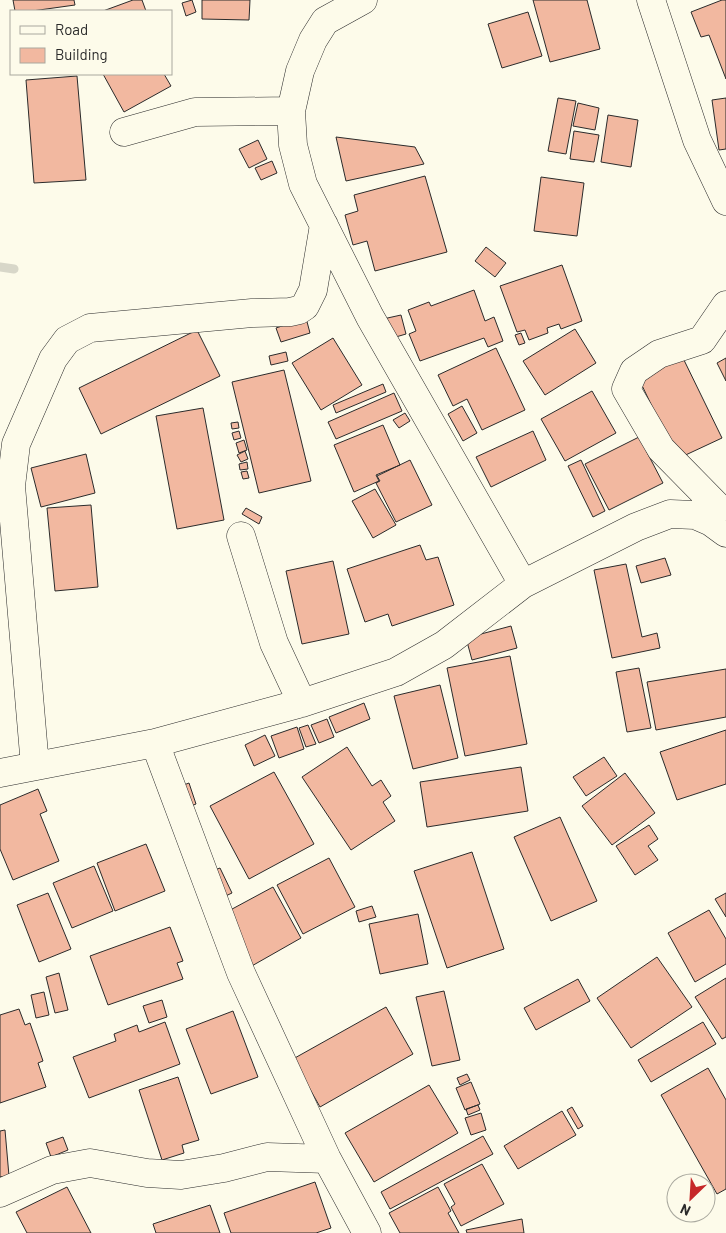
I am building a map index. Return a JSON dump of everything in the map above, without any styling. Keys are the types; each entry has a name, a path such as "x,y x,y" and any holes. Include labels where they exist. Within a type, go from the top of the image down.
{"street":[{"path":"363,0 325,21 313,40 300,71 291,111 293,145 303,184 370,317 523,584"},
{"path":"651,0 697,140 726,202"},
{"path":"124,132 194,112 291,111"},
{"path":"35,766 11,486 16,444 53,359 67,340 90,328 299,310 305,306 313,290 324,225"},
{"path":"720,515 661,449 626,389 634,371 659,354 702,340 726,305"},
{"path":"0,773 154,742 302,702 396,672 444,646 523,584 636,527 670,514 720,515"},
{"path":"241,536 274,643 302,702"},
{"path":"154,742 241,973 327,1159 367,1233"},
{"path":"0,1193 52,1170 90,1163 147,1173 181,1175 266,1157 327,1159"}],"building":[{"path":"13,0 74,0 75,5 39,10 15,10"},
{"path":"133,0 142,0 146,10 106,10"},
{"path":"192,0 196,12 186,16 182,3"},
{"path":"202,0 250,0 249,20 202,19"},
{"path":"533,0 587,0 600,49 550,62"},
{"path":"726,0 726,79 709,35 701,37 691,12"},
{"path":"528,12 542,56 502,68 488,24"},
{"path":"104,75 165,75 171,86 124,112"},
{"path":"77,76 86,180 34,183 26,80"},
{"path":"558,98 576,101 566,154 548,151"},
{"path":"726,98 726,149 719,150 712,100"},
{"path":"578,103 599,108 595,130 573,126"},
{"path":"608,115 638,120 631,167 601,162"},
{"path":"574,131 599,135 594,162 570,159"},
{"path":"336,137 415,147 424,164 346,181"},
{"path":"258,140 267,159 249,168 239,149"},
{"path":"272,161 277,173 261,180 255,168"},
{"path":"425,176 447,252 375,271 367,241 353,245 345,215 358,211 354,195"},
{"path":"541,177 584,183 577,236 534,231"},
{"path":"486,247 506,263 495,277 475,261"},
{"path":"562,265 582,321 561,329 559,324 547,328 548,333 529,340 525,330 517,332 500,286"},
{"path":"474,290 485,321 494,317 503,341 488,347 484,338 420,361 409,334 416,331 408,310 429,302 431,306"},
{"path":"401,315 406,334 389,339 383,319"},
{"path":"306,318 310,333 281,342 276,328"},
{"path":"575,329 596,363 545,395 523,361"},
{"path":"197,330 220,376 101,434 79,388"},
{"path":"521,333 525,343 519,345 515,335"},
{"path":"333,338 362,385 321,410 292,363"},
{"path":"496,348 525,410 482,430 467,399 453,406 438,375"},
{"path":"286,352 288,361 271,365 269,356"},
{"path":"682,356 722,438 677,459 638,377"},
{"path":"726,358 726,381 717,363"},
{"path":"284,370 311,481 259,493 232,382"},
{"path":"383,384 386,392 336,413 333,405"},
{"path":"592,391 616,433 565,461 541,419"},
{"path":"394,393 402,411 336,439 328,422"},
{"path":"462,406 477,433 463,441 448,414"},
{"path":"203,408 224,520 177,529 156,416"},
{"path":"405,413 410,421 399,428 393,420"},
{"path":"238,422 239,428 232,429 231,423"},
{"path":"383,425 400,465 376,475 379,481 354,492 334,445"},
{"path":"239,431 241,438 234,440 232,433"},
{"path":"533,431 546,460 491,487 476,457"},
{"path":"639,437 663,483 609,510 585,464"},
{"path":"244,440 247,450 239,453 236,443"},
{"path":"245,451 248,459 241,462 237,455"},
{"path":"86,454 95,493 41,507 31,468"},
{"path":"410,460 432,505 396,522 376,483 380,481 377,476"},
{"path":"581,460 605,511 593,517 568,466"},
{"path":"247,462 248,469 240,470 239,464"},
{"path":"247,471 249,478 243,479 241,472"},
{"path":"375,489 396,525 373,538 352,501"},
{"path":"91,505 98,587 55,591 47,508"},
{"path":"246,508 262,517 259,524 242,514"},
{"path":"420,545 426,560 438,557 454,605 392,626 388,614 365,622 347,569"},
{"path":"665,558 671,575 641,583 636,566"},
{"path":"333,561 349,634 302,644 286,571"},
{"path":"626,564 642,637 657,633 660,648 612,658 594,570"},
{"path":"511,626 517,648 472,660 466,638"},
{"path":"510,656 527,744 465,756 447,668"},
{"path":"639,668 651,728 627,732 616,672"},
{"path":"726,669 726,717 656,730 647,682"},
{"path":"440,685 458,758 413,769 394,696"},
{"path":"364,703 370,719 336,733 329,717"},
{"path":"327,719 334,737 319,743 311,725"},
{"path":"308,725 316,744 306,747 299,728"},
{"path":"297,727 304,749 279,758 271,736"},
{"path":"726,730 726,784 677,800 660,752"},
{"path":"265,735 275,756 254,766 245,745"},
{"path":"347,747 372,786 381,780 391,796 383,802 395,821 351,850 302,777"},
{"path":"604,757 617,776 586,796 573,777"},
{"path":"521,767 528,811 427,827 420,782"},
{"path":"274,772 314,844 249,879 210,806"},
{"path":"625,773 655,813 612,845 582,806"},
{"path":"189,783 196,804 184,809 176,788"},
{"path":"38,789 47,811 40,814 59,861 13,880 0,849 0,805"},
{"path":"560,817 597,901 551,921 514,837"},
{"path":"649,825 658,839 648,846 658,860 635,875 616,846"},
{"path":"146,844 165,891 115,911 97,863"},
{"path":"472,852 504,949 447,968 414,871"},
{"path":"329,858 355,907 303,934 277,885"},
{"path":"94,866 113,911 72,928 53,883"},
{"path":"220,868 232,893 219,899 207,873"},
{"path":"273,887 301,938 250,967 221,915"},
{"path":"48,893 71,949 39,962 17,905"},
{"path":"726,893 726,917 715,899"},
{"path":"372,906 376,917 359,922 356,911"},
{"path":"709,910 726,939 726,964 695,982 668,933"},
{"path":"418,914 428,964 380,974 369,924"},
{"path":"170,927 183,961 177,963 183,979 108,1005 90,956"},
{"path":"657,957 692,1007 631,1048 597,998"},
{"path":"59,973 68,1010 55,1013 46,977"},
{"path":"726,978 726,1037 722,1039 695,997"},
{"path":"578,979 590,1001 536,1030 524,1008"},
{"path":"444,991 460,1060 432,1066 416,997"},
{"path":"44,992 49,1015 36,1018 31,995"},
{"path":"162,1000 167,1017 149,1023 143,1006"},
{"path":"386,1007 413,1054 320,1107 293,1059"},
{"path":"19,1009 25,1025 30,1023 43,1061 38,1063 46,1087 0,1103 0,1015"},
{"path":"233,1011 258,1077 211,1094 186,1029"},
{"path":"165,1022 180,1064 89,1098 73,1057 116,1041 114,1034 137,1025 139,1032"},
{"path":"703,1022 716,1044 651,1082 638,1060"},
{"path":"708,1068 726,1100 726,1189 717,1194 716,1173 705,1173 661,1095"},
{"path":"467,1074 470,1080 460,1085 457,1078"},
{"path":"178,1077 199,1140 182,1145 184,1153 162,1160 139,1090"},
{"path":"471,1082 480,1104 465,1110 456,1088"},
{"path":"429,1085 458,1133 374,1182 345,1133"},
{"path":"478,1105 480,1110 468,1115 466,1109"},
{"path":"572,1107 583,1126 578,1129 567,1110"},
{"path":"562,1111 576,1135 518,1169 504,1146"},
{"path":"481,1113 486,1130 471,1135 465,1118"},
{"path":"5,1130 9,1176 0,1177 0,1131"},
{"path":"483,1136 493,1154 390,1209 381,1192"},
{"path":"63,1137 68,1150 51,1157 46,1143"},
{"path":"482,1164 504,1204 461,1226 451,1207 455,1204 444,1184"},
{"path":"315,1182 331,1228 316,1233 231,1233 224,1213"},
{"path":"67,1187 91,1233 27,1233 16,1212"},
{"path":"438,1187 451,1211 448,1213 459,1233 400,1233 389,1213"},
{"path":"210,1205 220,1233 156,1233 153,1224"},
{"path":"522,1219 524,1233 467,1233 466,1230"}],"waterway":[{"path":"0,267 14,269"}]}
